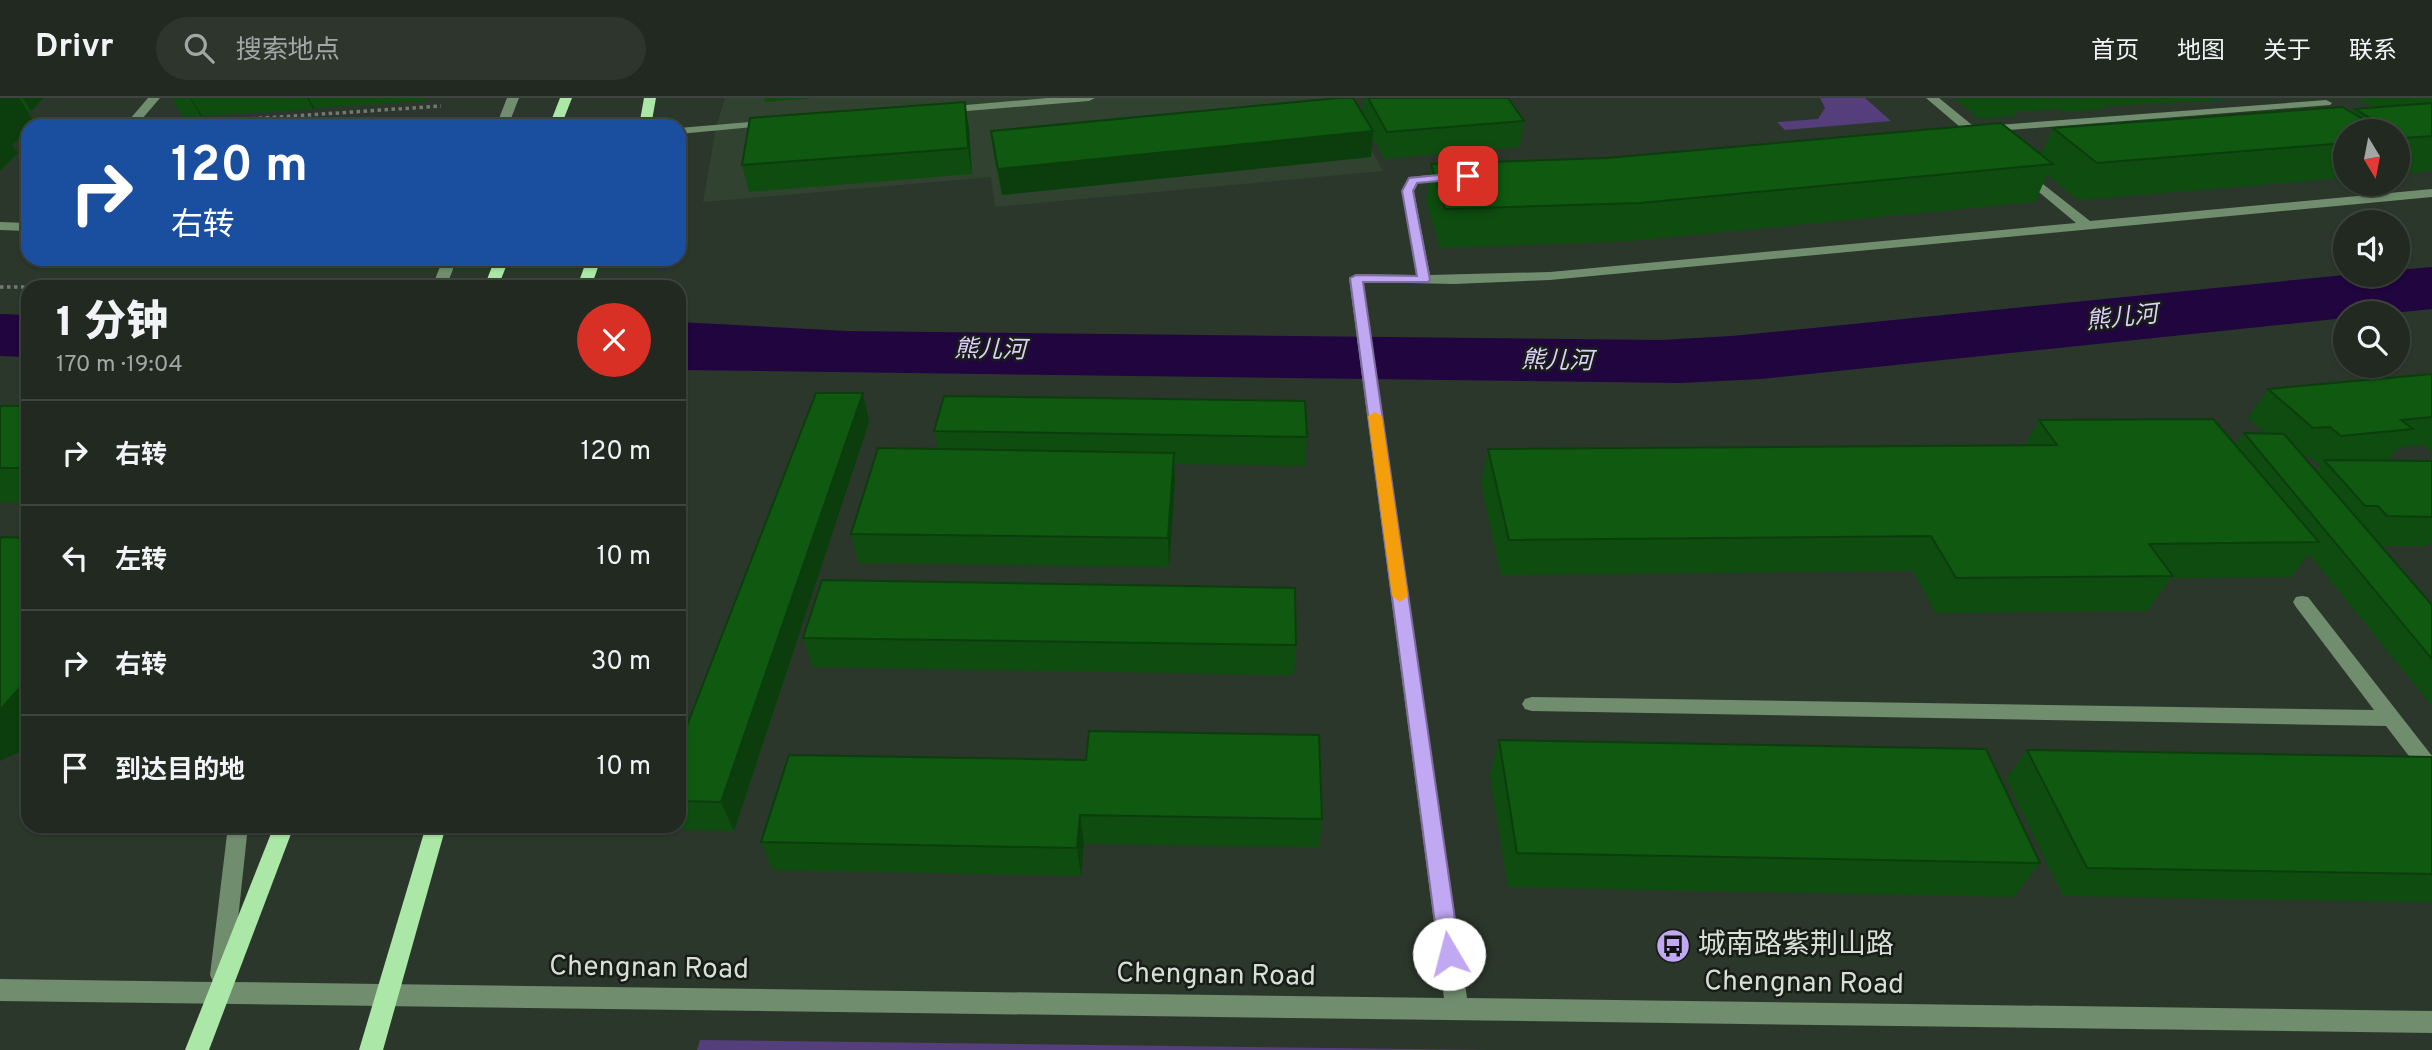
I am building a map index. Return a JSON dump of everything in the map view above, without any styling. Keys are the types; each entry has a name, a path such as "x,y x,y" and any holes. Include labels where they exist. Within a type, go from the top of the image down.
{"main road":[{"path":"558,119 566,98"},
{"path":"646,119 650,98"},
{"path":"197,1050 281,833"},
{"path":"371,1050 434,833"}],"street":[{"path":"136,119 153,98"},
{"path":"505,119 513,98"},
{"path":"923,111 1089,98"},
{"path":"1932,98 1992,147"},
{"path":"1958,131 2326,103"},
{"path":"686,130 785,122"},
{"path":"2013,165 2087,225"},
{"path":"1423,280 1408,191 1413,180 1468,176"},
{"path":"1457,1009 1356,278 1423,280 1550,276 2432,193"},
{"path":"0,226 21,227"},
{"path":"2302,602 2432,771"},
{"path":"1532,704 2392,718"},
{"path":"219,992 237,833"},
{"name":"Chengnan Road","path":"0,990 2432,1022"}],"path":[{"path":"259,119 440,106"},
{"path":"0,287 21,287"}],"shaded area":[{"path":"725,98 1343,98 1383,171 995,207 991,177 703,202 716,128"},
{"path":"1820,98 1865,98 1891,121 1785,130 1777,122 1818,119 1825,108"},
{"path":"700,1040 1490,1050 697,1050"}],"water":[{"name":"熊儿河","path":"2432,267 2432,309 2410,311 2410,301 2333,301 2333,319 1761,379 1680,383 686,370 686,322 846,331 1660,340 1732,336 2333,276 2333,287 2410,287 2410,269"},
{"path":"0,314 21,315 21,357 0,356"}],"building":[{"path":"1353,98 1373,131 998,169 991,131"},
{"path":"1368,98 1508,98 1524,121 1387,132"},
{"path":"965,102 968,148 742,165 750,118"},
{"path":"2432,103 2432,136 2410,138 2410,119 2372,119 2355,109"},
{"path":"2342,107 2362,119 2333,119 2333,144 2097,163 2053,128"},
{"path":"2001,123 2053,164 1640,203 1445,209 1431,164 1607,158"},
{"path":"2432,374 2432,417 2401,420 2413,429 2341,436 2330,427 2313,428 2268,389 2410,378"},
{"path":"816,393 863,393 721,802 686,801 686,728"},
{"path":"944,396 1305,401 1307,437 934,431"},
{"path":"0,406 21,406 21,468 0,468"},
{"path":"2213,419 2319,542 2149,544 2173,576 1956,578 1931,536 1509,540 1488,449 2057,445 2039,420"},
{"path":"2244,433 2284,434 2432,605 2432,659"},
{"path":"878,448 1174,453 1168,538 851,534"},
{"path":"2324,460 2432,461 2432,517 2387,516 2378,506 2365,506"},
{"path":"21,538 21,686 0,710 0,539"},
{"path":"822,580 1295,588 1296,645 803,638"},
{"path":"1089,731 1319,735 1322,819 1080,815 1077,848 761,842 789,755 1086,760"},
{"path":"1499,740 1986,749 2040,863 1517,853"},
{"path":"2027,750 2432,757 2432,874 2087,868"}],"slow traffic":[{"path":"1375,416 1400,596"}],"place":[{"name":"城南路紫荆山路","path":"1673,946"}],"route":[{"path":"1449,954 1356,278 1423,280 1408,191 1413,180 1468,176"}]}
